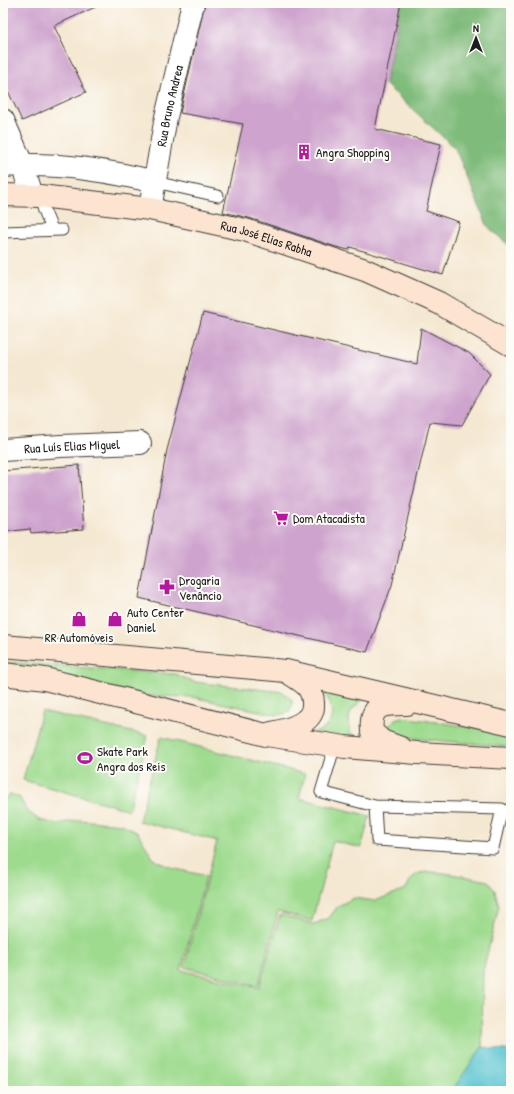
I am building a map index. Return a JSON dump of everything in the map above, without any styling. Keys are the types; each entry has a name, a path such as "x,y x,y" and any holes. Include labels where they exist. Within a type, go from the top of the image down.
{"main road":[{"name":"Rua José Elias Rabha","path":"3,195 36,195 150,209 245,230 365,270 440,303 511,345"},
{"path":"3,646 286,670 511,724"},
{"path":"266,735 287,730 300,724 309,717 314,708 313,696 307,687 286,670"},
{"path":"3,674 45,679 266,735 336,746 417,753 511,758"},
{"path":"417,753 382,741 372,732 371,721 375,710 386,704 428,704"}],"street":[{"name":"Rua Bruno Andrea","path":"150,209 166,117 193,3"},
{"path":"3,120 12,165 36,195"},
{"path":"12,165 54,165 89,169 155,182"},
{"name":"Rua Luís Elias Miguel","path":"3,450 140,443"}],"lane":[{"path":"155,182 218,196"},
{"path":"3,232 57,229 36,195"},
{"path":"336,746 321,792 375,806 502,808 493,848 377,840 375,806"}],"green space":[{"path":"401,3 511,3 511,247 488,227 455,148 385,84"},
{"path":"3,662 175,674 194,682 283,692 292,700 292,706 288,713 278,715 192,697 147,696 3,668"},
{"path":"322,690 364,699 355,706 349,717 351,734 359,741 309,733 320,731 330,722 332,711 331,705"},
{"name":"Skate Park Angra dos Reis","path":"42,711 148,736 129,810 23,780"},
{"path":"402,717 511,733 511,747 398,737 391,733 389,726 395,719"},
{"path":"161,737 305,774 299,798 370,816 361,848 333,841 312,921 278,912 258,986 184,967 217,841 139,821"},
{"path":"11,794 20,798 26,810 39,820 57,824 79,820 122,824 138,833 154,860 176,869 206,876 181,970 259,988 280,915 314,924 329,918 338,906 354,898 375,901 406,889 411,880 420,873 444,873 488,881 495,891 499,906 483,971 482,1047 454,1088 449,1091 3,1091 3,799"}],"water":[{"path":"482,1047 511,1051 511,1091 449,1091 454,1088"}],"building":[{"path":"3,3 104,3 54,26 86,92 22,121 3,80"},
{"name":"Angra Shopping","path":"205,3 401,3 375,129 441,144 426,211 459,222 443,275 350,247 349,250 336,247 249,218 223,212 243,124 180,113"},
{"name":"Dom Atacadista","path":"203,313 417,364 421,328 469,353 490,374 462,425 430,422 392,585 367,652 139,598 167,450"},
{"path":"79,465 84,529 31,533 30,529 3,532 3,471"}],"place":[{"name":"Angra Shopping","path":"304,152"},
{"name":"Dom Atacadista","path":"281,518"},
{"name":"Drogaria Venâncio","path":"167,587"},
{"name":"RR Automóveis","path":"79,619"},
{"name":"Auto Center Daniel","path":"115,619"},
{"name":"Skate Park Angra dos Reis","path":"85,758"}]}
